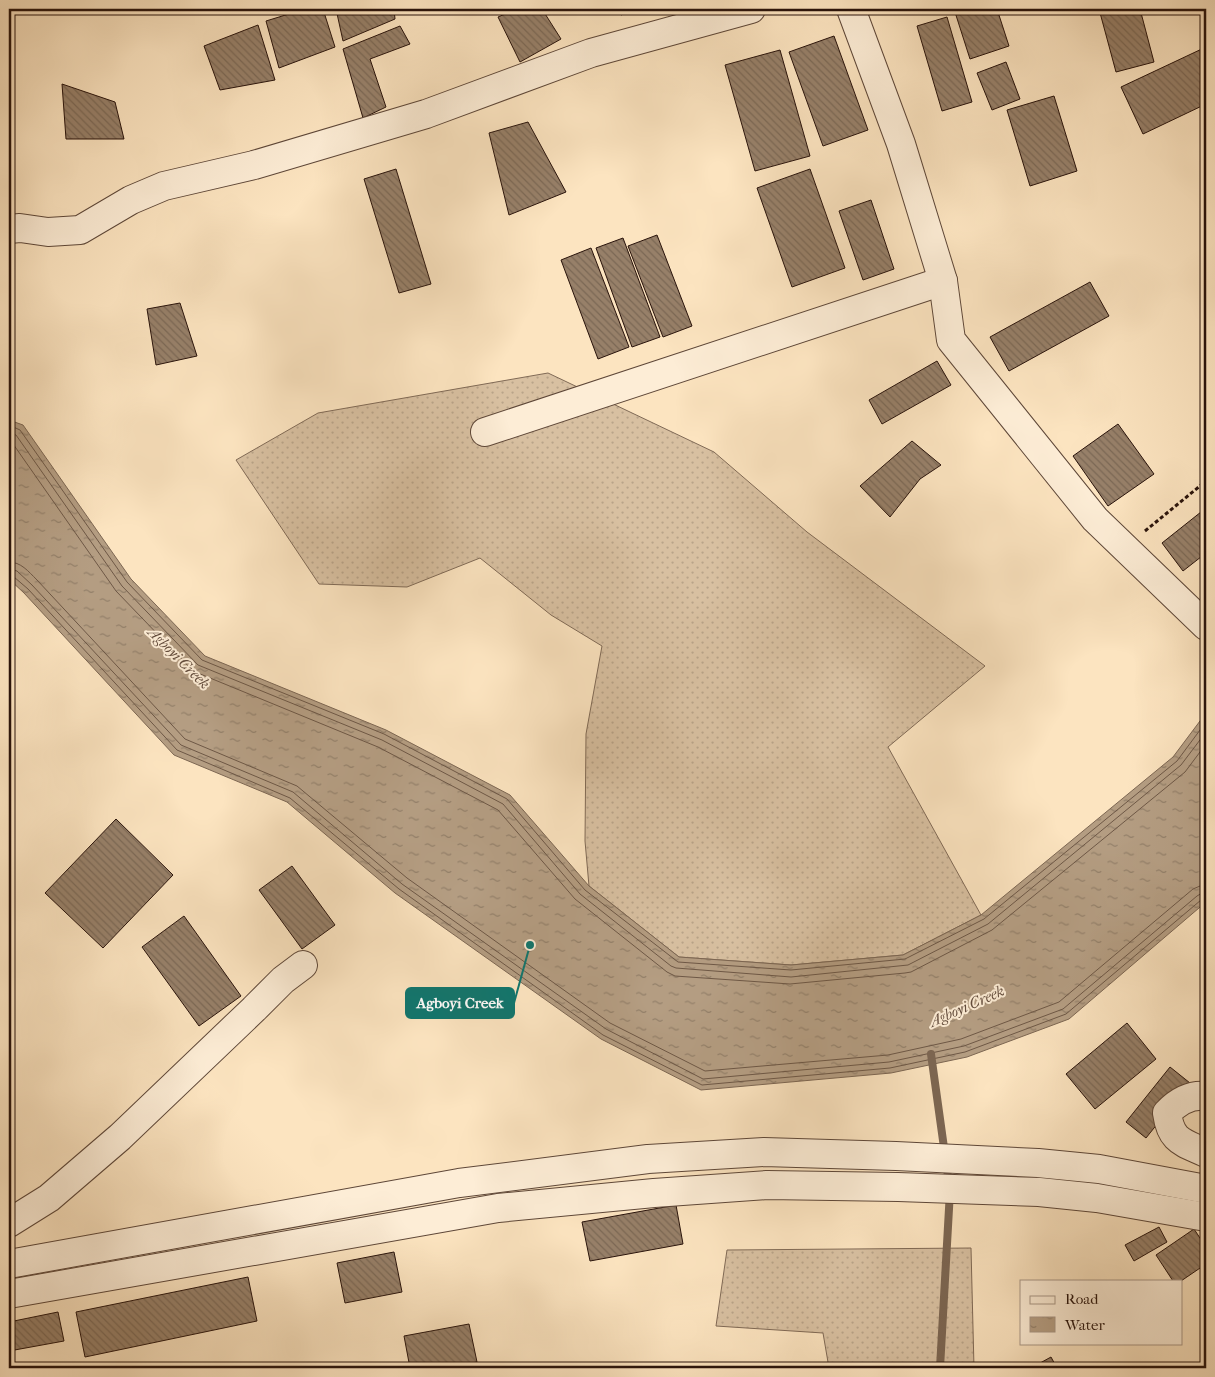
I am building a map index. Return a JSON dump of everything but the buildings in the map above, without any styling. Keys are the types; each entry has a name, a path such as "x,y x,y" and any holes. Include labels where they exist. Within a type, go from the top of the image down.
{"street":[{"path":"9,230 20,228 48,232 80,230 130,200 164,186 254,166 426,114 591,53 752,9"},
{"path":"851,9 901,144 943,281 951,340 1095,519 1206,626"},
{"path":"485,432 943,281"},
{"path":"9,1224 49,1198 120,1137 283,980 303,966"},
{"path":"1206,1096 1192,1096 1175,1104 1167,1113 1169,1126 1176,1138 1206,1153"},
{"path":"9,1264 459,1183 648,1159 764,1152 1028,1162 1099,1169 1206,1189"},
{"path":"9,1294 498,1208 654,1193 767,1185 1039,1192 1206,1212"}],"path":[{"path":"1125,547 1206,481"}],"shaded area":[{"path":"548,373 714,452 807,532 985,666 888,747 981,915 903,955 791,965 679,957 589,886 585,841 586,734 602,646 551,615 480,558 407,587 319,584 236,460 318,413"},
{"path":"971,1248 974,1368 829,1368 823,1333 716,1326 727,1250"}],"water":[{"path":"9,420 23,425 131,579 205,656 386,730 510,795 589,886 679,957 791,965 903,955 981,915 1173,757 1206,713 1206,902 1069,1019 967,1057 891,1073 701,1090 601,1039 395,893 287,802 174,755 9,579"}],"waterway":[{"path":"931,1054 950,1191 940,1368"}],"place":[{"name":"Agboyi Creek","path":"530,945"}]}
